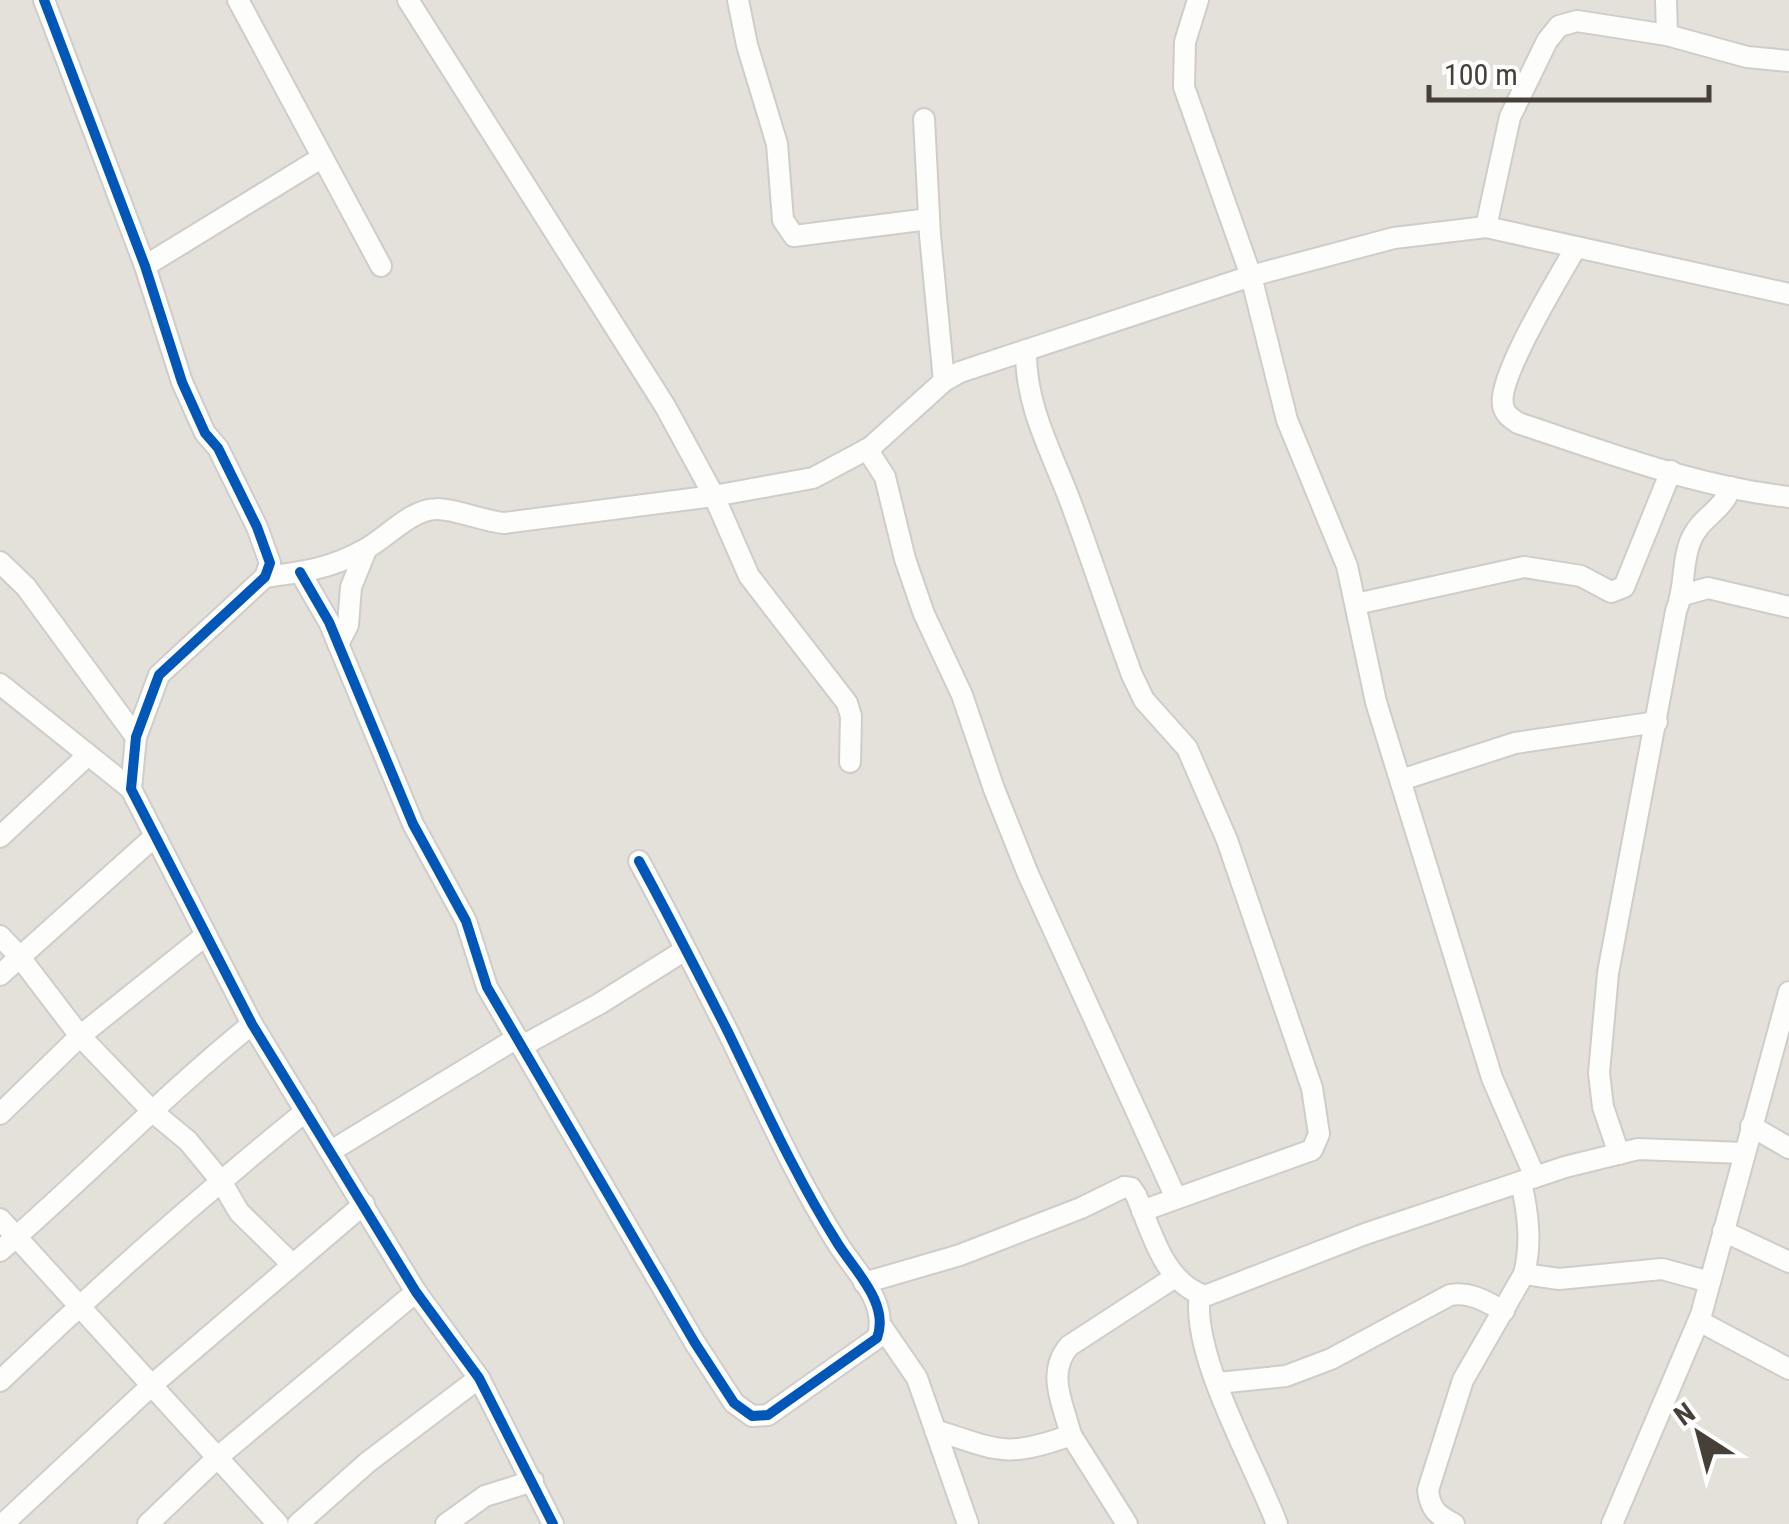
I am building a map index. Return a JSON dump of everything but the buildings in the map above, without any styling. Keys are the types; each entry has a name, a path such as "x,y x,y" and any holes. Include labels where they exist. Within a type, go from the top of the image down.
{"street":[{"path":"44,0 145,266 197,417 218,448 270,563 265,577 159,675 136,737 131,789"},
{"path":"238,0 381,266"},
{"path":"408,0 666,406 714,496 749,576 847,703 851,716 850,762"},
{"path":"738,0 777,144 783,220 794,236 929,219"},
{"path":"1198,0 1186,42 1184,87 1251,276 1287,420 1341,550 1376,702 1492,1078 1528,1180 1528,1259 1524,1274 1463,1380 1428,1490 1430,1504 1438,1516 1454,1524"},
{"path":"1666,0 1668,35"},
{"path":"1486,226 1510,117 1546,41 1559,26 1577,21 1668,35 1746,56 1789,60"},
{"path":"924,120 944,381"},
{"path":"145,266 321,158"},
{"path":"265,577 327,568 366,550 416,514 438,508 483,521 504,522 714,496 813,478 867,450 944,381 960,372 1251,276 1394,238 1486,226 1789,294"},
{"path":"1576,247 1518,350 1503,408 1518,423 1672,471 1789,497"},
{"path":"1026,350 1028,389 1038,424 1069,498 1132,675 1144,700 1186,748 1227,840 1312,1088 1320,1134 1312,1150 1142,1211"},
{"path":"867,450 885,478 924,614 962,696 1028,874 1176,1198"},
{"path":"1356,604 1524,566 1582,576 1611,592 1618,591 1631,571 1672,471"},
{"path":"1620,1154 1603,1108 1599,1073 1608,973 1676,611 1683,595 1682,573 1690,541 1702,520 1725,504 1731,487"},
{"path":"338,644 348,625 351,587 366,550"},
{"path":"0,562 26,587 136,737"},
{"path":"300,572 329,622 413,824 466,921 487,987 695,1344 734,1403 752,1416 768,1415 866,1349 882,1326"},
{"path":"1683,595 1708,588 1789,607"},
{"path":"3,692 131,789 252,1024 416,1292 479,1378 554,1524"},
{"path":"1402,780 1514,743 1657,722"},
{"path":"0,837 88,755"},
{"path":"0,975 154,837"},
{"path":"639,861 782,1146 877,1303 882,1326 916,1378 968,1524"},
{"path":"0,1114 80,1036 206,935"},
{"path":"0,936 20,956 80,1036 153,1112 188,1142 221,1181 239,1212 292,1264"},
{"path":"331,1151 520,1042 599,1004 685,950"},
{"path":"1612,1524 1699,1321 1751,1126 1784,1029 1789,992"},
{"path":"8,1244 192,1073 252,1024"},
{"path":"0,1381 79,1305 306,1111"},
{"path":"1751,1126 1789,1148"},
{"path":"864,1283 960,1256 1124,1187 1131,1188 1175,1277 1191,1291 1218,1293 1364,1234 1638,1149 1744,1154"},
{"path":"3,1524 152,1386 364,1204"},
{"path":"0,1219 8,1244 79,1305 278,1524"},
{"path":"1724,1231 1789,1262"},
{"path":"1524,1274 1559,1279 1662,1269 1710,1282"},
{"path":"1127,1524 1071,1434 1054,1373 1068,1346 1175,1277"},
{"path":"148,1524 219,1456 416,1292"},
{"path":"1200,1294 1199,1326 1218,1383 1277,1524"},
{"path":"1218,1383 1286,1376 1332,1359 1450,1295 1474,1296 1504,1311"},
{"path":"1699,1321 1789,1369"},
{"path":"298,1524 368,1462 479,1378"},
{"path":"935,1430 1005,1452 1032,1449 1071,1434"},
{"path":"446,1524 486,1496 533,1481"}],"shaded area":[{"path":"0,0 1789,0 1789,1524 0,1524"}],"cycle path":[{"path":"44,0 145,266 182,382 205,433 218,448 257,527 270,563 265,577 159,675 136,737 131,789 252,1024 416,1292 479,1378 553,1524"},
{"path":"300,572 329,622 413,824 466,921 487,987 734,1403 752,1416 768,1415 877,1338 879,1313 869,1288 822,1218 794,1166 639,861"}]}
